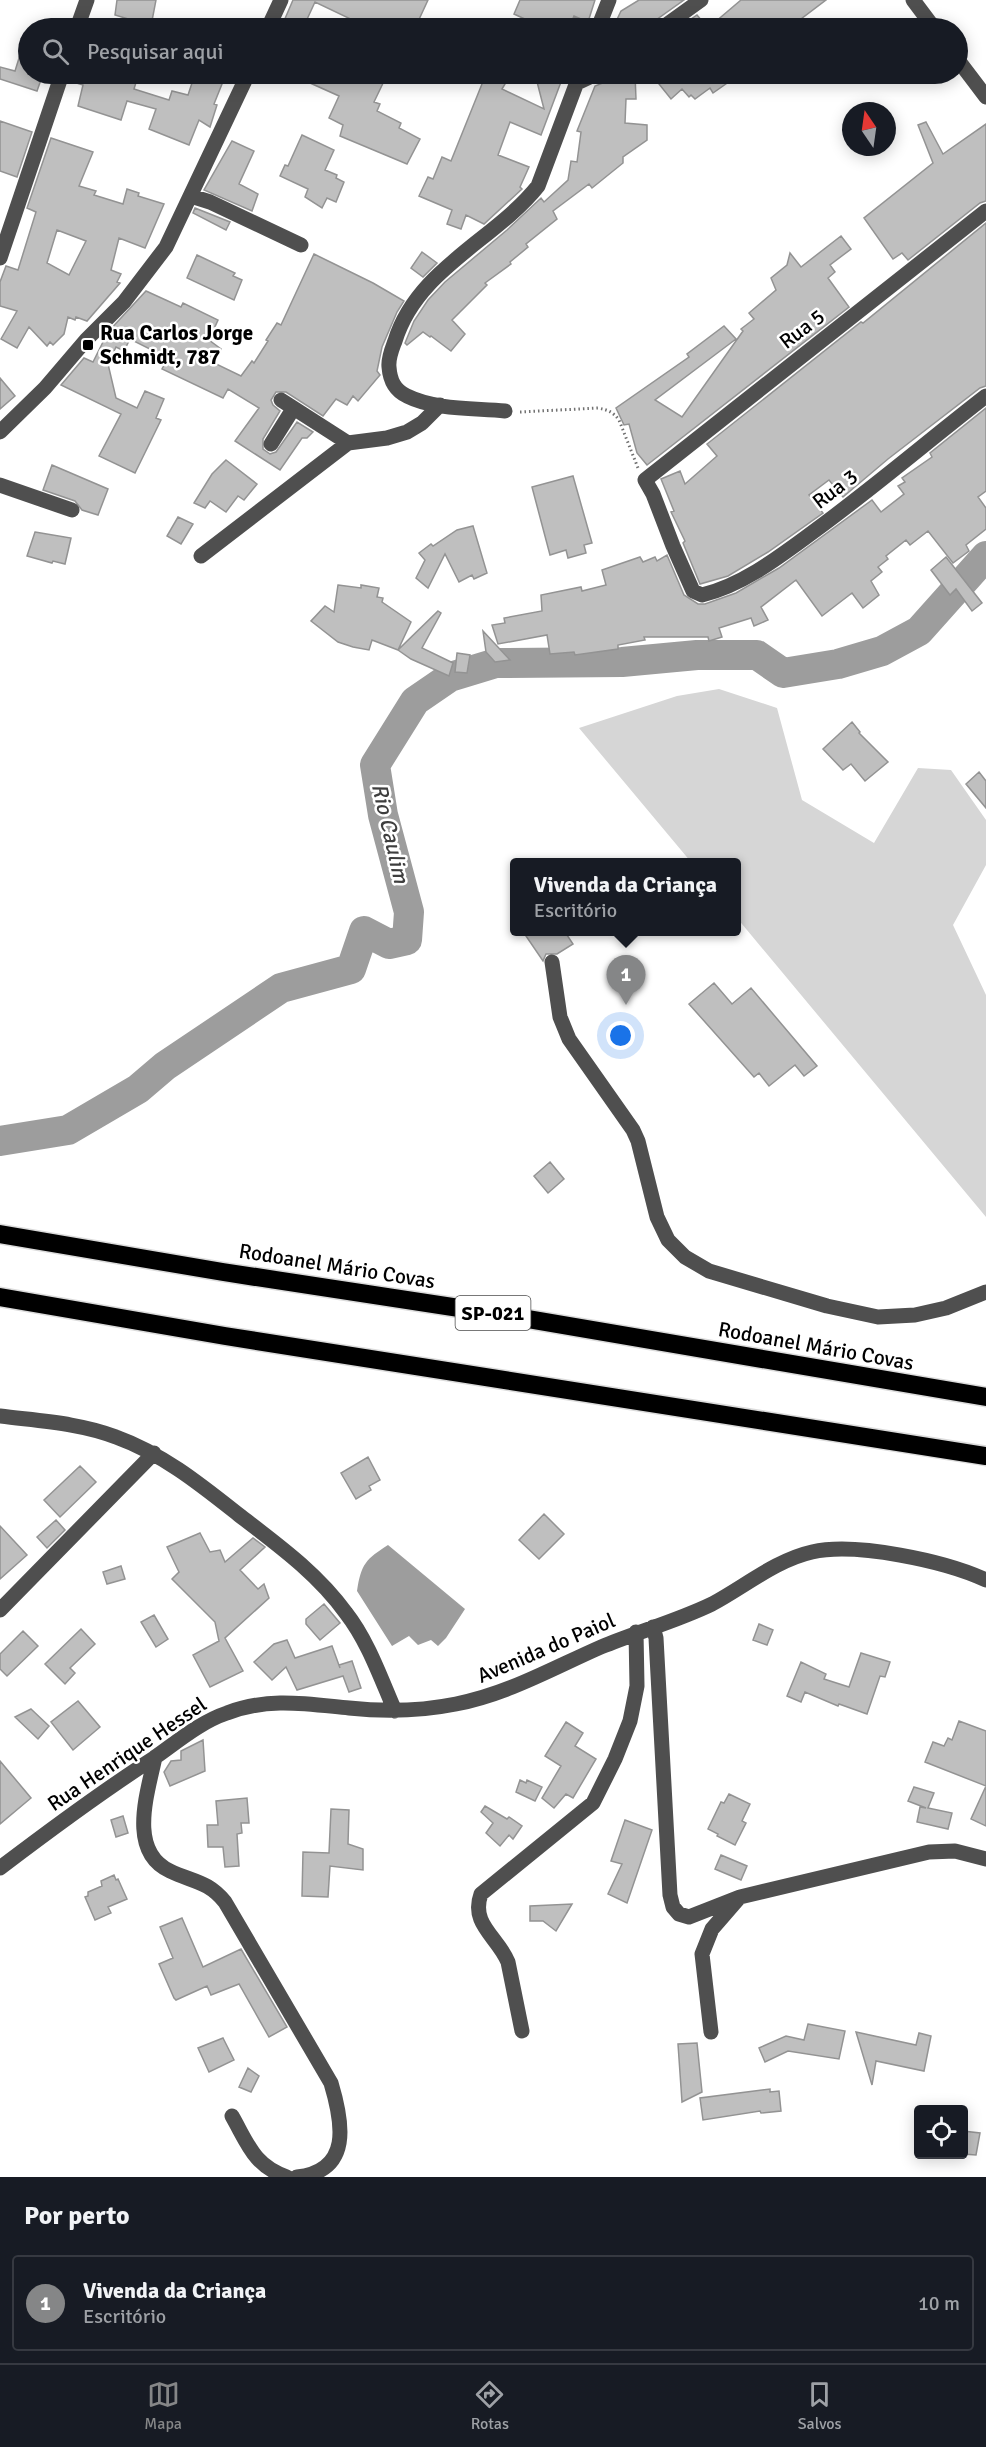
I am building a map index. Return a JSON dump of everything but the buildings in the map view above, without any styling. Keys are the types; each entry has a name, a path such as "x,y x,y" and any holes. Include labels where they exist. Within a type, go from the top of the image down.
{"highway":[{"name":"Rodoanel Mário Covas","path":"0,1234 224,1272 504,1315 986,1397"},
{"path":"0,1297 225,1336 986,1456"}],"street":[{"path":"81,18 87,0"},
{"path":"273,18 282,0"},
{"path":"602,18 609,0"},
{"path":"676,18 700,0"},
{"path":"913,0 926,18"},
{"path":"968,74 986,97"},
{"path":"0,258 59,84"},
{"path":"0,432 38,396 86,340 124,302 166,247 243,84"},
{"path":"505,411 440,405 407,397 393,385 388,362 397,332 415,302 441,272 527,200 538,186 576,84"},
{"path":"190,196 210,202 301,244"},
{"name":"Rua 5","path":"645,480 986,211"},
{"name":"Rua 3","path":"645,480 693,591 698,595 730,585 781,556 862,496 986,396"},
{"path":"271,444 287,405 348,443"},
{"path":"201,556 348,443 387,438 407,432 422,423 440,405"},
{"path":"0,485 72,510"},
{"path":"552,962 560,1017 570,1039 638,1141 657,1217 668,1240 685,1257 709,1271 827,1306 878,1317 915,1315 946,1308 986,1292"},
{"path":"0,1416 88,1428 116,1437 154,1453 194,1479 284,1549 324,1586 348,1615 395,1711"},
{"path":"0,1610 154,1453"},
{"name":"Avenida do Paiol","path":"395,1711 423,1710 481,1698 510,1689 636,1632 706,1607 776,1567 811,1552 853,1550 890,1555 948,1566 986,1580"},
{"path":"653,1627 656,1638 670,1895 673,1907 679,1914 689,1917 740,1897 929,1851 955,1851 986,1859"},
{"path":"522,2031 508,1962 504,1952 478,1914 478,1904 482,1894 593,1803 615,1759 630,1721 637,1686 636,1632"},
{"name":"Rua Henrique Hessel","path":"0,1868 190,1732 226,1713 268,1702 300,1702 395,1711"},
{"path":"155,1757 142,1821 151,1854 170,1872 206,1884 225,1902 331,2083 338,2106 340,2136 336,2153 327,2167 311,2175 297,2177"},
{"path":"711,2032 702,1954 712,1929 740,1897"},
{"path":"232,2116 255,2157 270,2171 287,2177"}],"path":[{"path":"505,411 598,408 607,410 615,414 619,420 634,461 645,480"}],"shaded area":[{"path":"719,689 777,708 802,800 874,843 918,768 951,770 986,820 986,865 953,925 986,995 986,1217 741,923 741,858 688,858 579,728 677,696"},
{"path":"388,1545 465,1609 438,1646 431,1640 418,1645 409,1636 392,1646 357,1591 360,1574 366,1563 374,1554"}],"waterway":[{"name":"Rio Caulim","path":"0,1141 68,1130 138,1089 165,1066 281,988 351,969 364,931 389,944 407,940 409,912 383,815 375,765 415,701 450,677 496,663 622,662 697,655 757,655 783,673 838,664 882,651 919,631 986,556"}],"place":[{"name":"Rua Carlos Jorge Schmidt, 787","path":"88,345"},
{"name":"Vivenda da Criança","path":"626,1005"}]}
